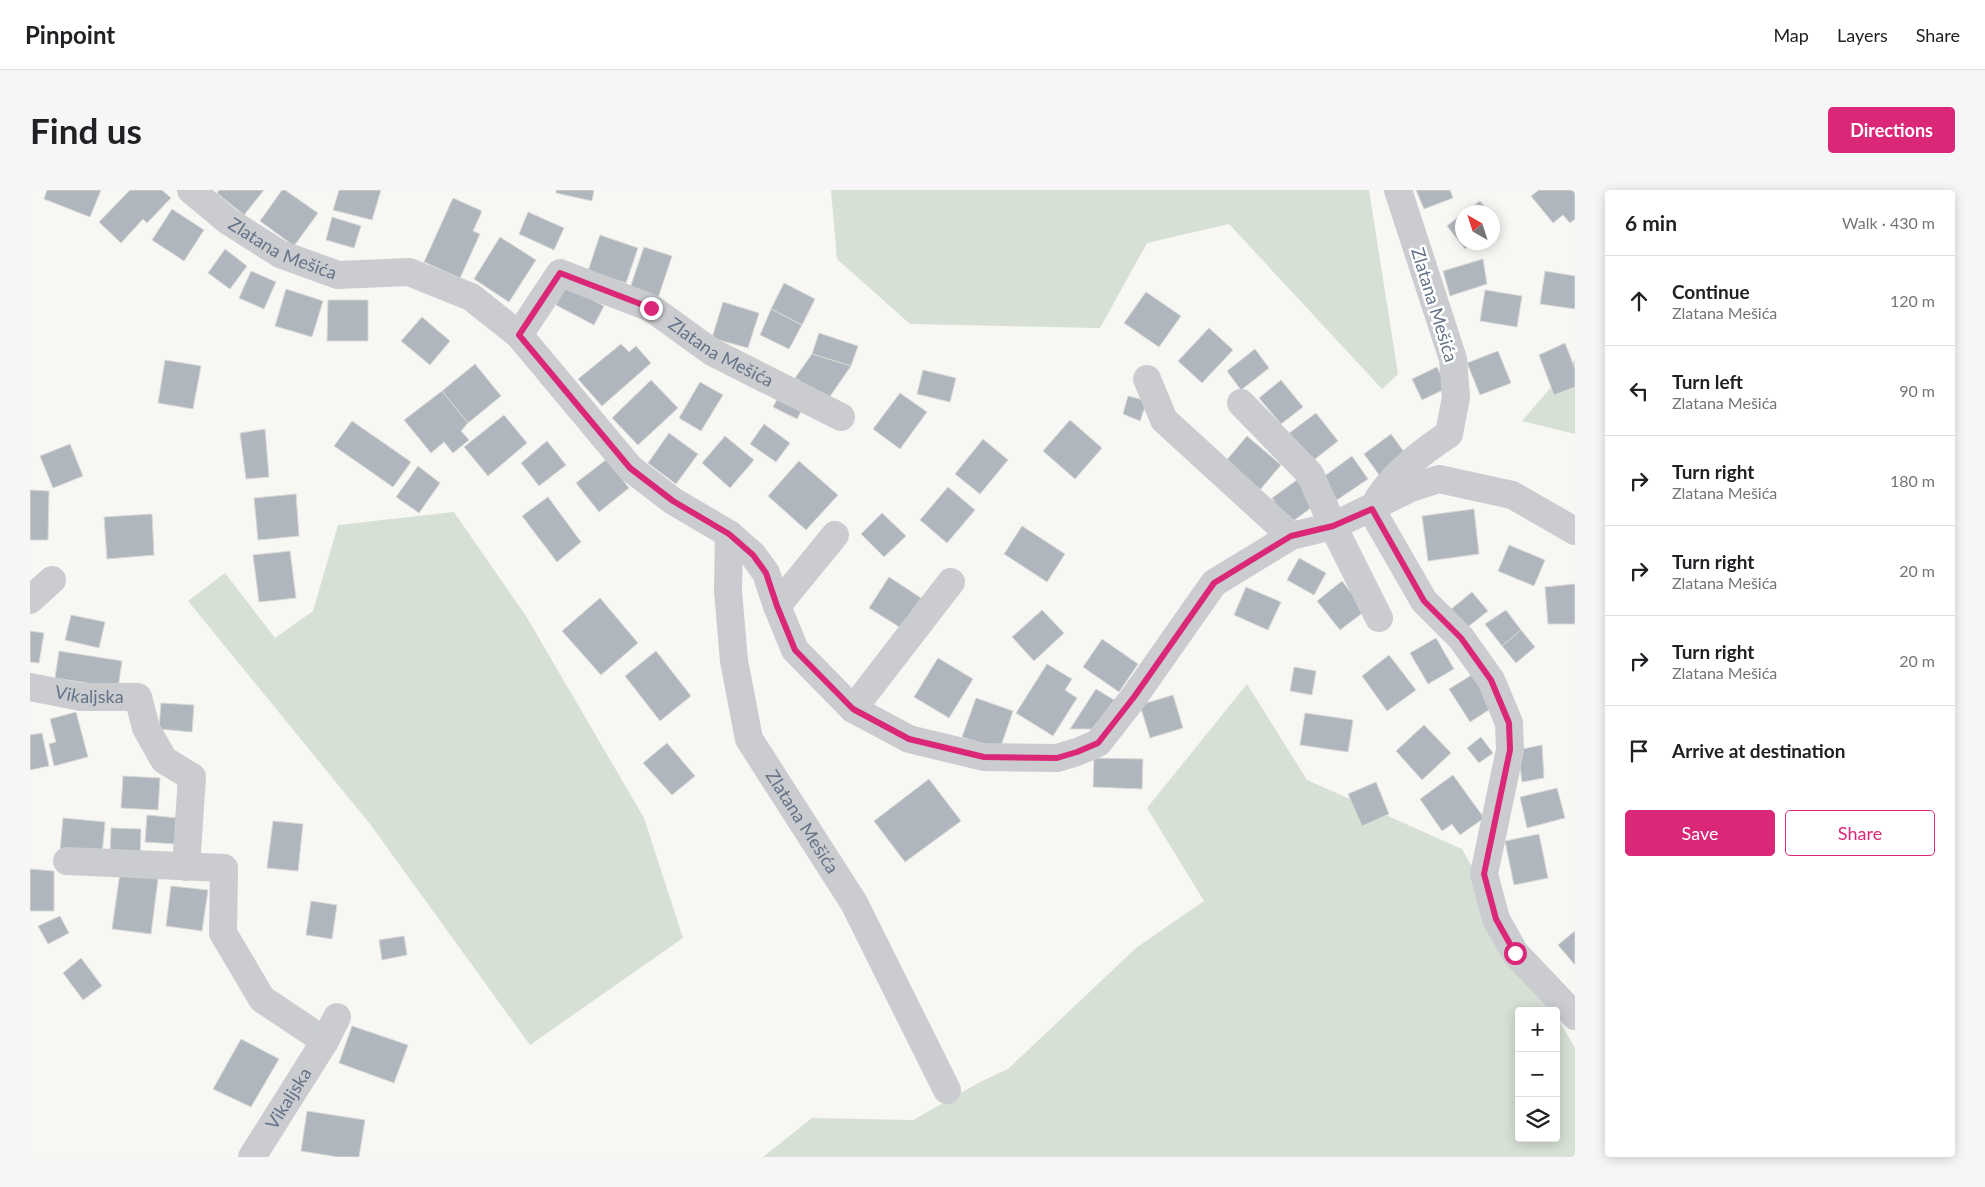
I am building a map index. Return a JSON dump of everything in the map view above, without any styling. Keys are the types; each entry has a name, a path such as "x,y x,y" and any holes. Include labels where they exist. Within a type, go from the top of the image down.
{"street":[{"name":"Zlatana Mešića","path":"191,190 228,221 280,254 338,275 409,272 472,297 519,335 630,468 673,501 729,534 753,555 766,573 795,650 853,709 909,739 984,757 1057,758 1098,743 1134,697 1214,583 1291,536 1333,526 1372,509 1411,488 1439,479 1512,495 1575,531"},
{"name":"Zlatana Mešića","path":"1372,509 1385,487 1425,450 1449,434 1456,397 1453,359 1398,190"},
{"name":"Zlatana Mešića","path":"519,335 560,273 651,308 712,352 841,417"},
{"path":"1147,379 1164,420 1291,536"},
{"path":"1241,403 1310,474 1378,618"},
{"path":"1372,509 1424,601 1461,638 1491,680 1509,723 1510,750 1484,874 1496,919 1515,953 1575,1016"},
{"name":"Zlatana Mešića","path":"729,534 728,591 734,661 749,739 854,903 948,1090"},
{"path":"777,606 834,535"},
{"path":"30,600 52,580"},
{"path":"853,709 951,582"},
{"name":"Vikaljska","path":"30,687 82,697 138,697 146,728 164,760 192,777 186,867"},
{"name":"Vikaljska","path":"67,861 224,868 223,933 262,999 331,1029 252,1157"}],"shaded area":[{"path":"831,190 1369,190 1398,374 1382,389 1229,224 1147,243 1100,328 910,324 837,259"},
{"path":"1575,359 1575,434 1522,421"},
{"path":"454,512 526,616 644,818 683,938 530,1045 370,824 188,601 225,573 275,638 313,611 338,525"},
{"path":"1247,684 1307,780 1462,849 1552,1007 1515,1007 1515,1142 1560,1142 1560,1022 1575,1048 1575,1157 763,1157 812,1118 913,1120 980,1082 1008,1069 1136,948 1204,901 1147,808"}],"building":[{"path":"47,190 101,190 90,217 44,199"},
{"path":"130,190 162,190 171,198 147,223 143,219 121,243 99,222"},
{"path":"219,190 264,190 244,215 217,193"},
{"path":"282,190 285,190 318,213 294,246 260,221"},
{"path":"339,190 381,190 372,220 333,210"},
{"path":"556,190 594,190 592,201 556,193"},
{"path":"1416,190 1450,190 1453,198 1424,209"},
{"path":"1539,190 1572,190 1575,193 1575,219 1570,223 1563,215 1553,223 1531,196"},
{"path":"453,198 482,211 473,231 480,234 460,278 424,262"},
{"path":"1480,201 1483,205 1475,205"},
{"path":"172,209 204,230 184,261 152,240"},
{"path":"528,212 564,228 554,250 519,234"},
{"path":"332,217 361,226 354,248 326,240"},
{"path":"1455,220 1455,236 1447,226"},
{"path":"600,235 638,248 626,283 588,271"},
{"path":"500,237 536,260 509,302 474,279"},
{"path":"644,247 672,256 658,298 630,288"},
{"path":"225,249 247,266 230,289 208,273"},
{"path":"1483,259 1487,284 1450,296 1443,271"},
{"path":"251,271 276,282 264,309 239,298"},
{"path":"1545,271 1575,276 1575,309 1540,304"},
{"path":"784,283 815,299 802,325 771,309"},
{"path":"566,286 604,306 594,325 556,305"},
{"path":"286,289 323,301 312,337 275,326"},
{"path":"1485,290 1522,296 1517,327 1480,321"},
{"path":"1146,292 1181,316 1159,347 1124,323"},
{"path":"328,300 368,300 368,341 327,341"},
{"path":"723,302 759,313 748,348 712,338"},
{"path":"771,309 802,325 789,349 760,335"},
{"path":"422,317 450,341 430,365 401,341"},
{"path":"1209,328 1233,350 1202,383 1178,361"},
{"path":"819,333 858,346 851,366 812,354"},
{"path":"1565,343 1575,369 1575,387 1554,395 1539,355"},
{"path":"621,344 629,352 636,346 651,363 602,406 578,379"},
{"path":"1255,349 1269,368 1241,390 1227,371"},
{"path":"1498,351 1511,383 1480,395 1467,363"},
{"path":"812,354 851,366 828,399 795,378"},
{"path":"165,360 201,366 193,409 158,403"},
{"path":"475,364 501,396 468,423 442,391"},
{"path":"1437,367 1447,388 1422,400 1412,379"},
{"path":"923,370 956,378 950,402 917,394"},
{"path":"651,380 678,408 638,445 612,418"},
{"path":"1281,380 1303,407 1281,424 1259,398"},
{"path":"700,382 723,395 701,431 679,418"},
{"path":"442,391 468,423 461,431 469,440 453,453 444,442 431,453 404,420"},
{"path":"781,392 805,404 797,419 773,407"},
{"path":"900,393 927,412 900,449 873,429"},
{"path":"1128,396 1147,401 1140,421 1123,414"},
{"path":"1316,413 1338,441 1310,463 1288,434"},
{"path":"504,415 527,443 488,476 464,447"},
{"path":"1070,420 1102,448 1075,479 1043,451"},
{"path":"352,421 411,462 393,487 334,446"},
{"path":"764,424 790,443 776,462 750,444"},
{"path":"265,429 269,477 246,479 240,433"},
{"path":"669,433 698,454 676,484 648,463"},
{"path":"1391,434 1407,456 1380,476 1364,454"},
{"path":"725,436 754,460 730,488 702,463"},
{"path":"1247,436 1281,465 1259,491 1225,462"},
{"path":"983,439 1008,460 980,494 955,474"},
{"path":"547,441 566,465 539,486 521,463"},
{"path":"70,444 83,476 53,488 40,456"},
{"path":"1352,456 1368,479 1337,500 1322,478"},
{"path":"607,459 629,488 599,512 576,483"},
{"path":"799,461 838,495 806,530 768,496"},
{"path":"418,466 440,483 419,513 396,497"},
{"path":"1297,480 1315,505 1289,524 1272,498"},
{"path":"948,487 975,510 947,543 920,520"},
{"path":"30,490 49,491 48,540 30,540"},
{"path":"296,494 299,536 258,540 254,498"},
{"path":"548,497 581,542 557,562 522,516"},
{"path":"1474,509 1479,554 1428,561 1422,516"},
{"path":"882,513 906,536 884,557 861,534"},
{"path":"152,514 154,555 107,559 104,517"},
{"path":"1022,526 1065,554 1047,582 1004,554"},
{"path":"1509,545 1545,560 1534,586 1498,571"},
{"path":"290,551 296,598 259,602 253,555"},
{"path":"1299,558 1326,573 1314,595 1287,580"},
{"path":"889,577 921,598 901,628 869,608"},
{"path":"1342,581 1365,611 1340,630 1317,601"},
{"path":"1575,584 1575,624 1548,624 1545,587"},
{"path":"1246,587 1281,602 1268,630 1234,615"},
{"path":"1472,592 1488,611 1465,629 1450,610"},
{"path":"600,598 638,643 601,675 562,631"},
{"path":"1042,610 1064,633 1034,661 1012,637"},
{"path":"1506,610 1521,630 1502,646 1485,624"},
{"path":"71,615 105,622 99,648 65,640"},
{"path":"1521,630 1535,647 1516,663 1502,646"},
{"path":"30,631 44,633 39,663 30,662"},
{"path":"1436,638 1454,669 1428,684 1410,653"},
{"path":"1102,639 1138,664 1119,692 1083,667"},
{"path":"59,651 122,661 118,688 55,678"},
{"path":"656,651 691,696 660,721 625,676"},
{"path":"1389,655 1416,690 1387,711 1362,676"},
{"path":"938,658 973,679 949,718 914,697"},
{"path":"1047,664 1072,679 1065,690 1077,698 1053,736 1016,713"},
{"path":"1294,667 1316,671 1312,695 1290,691"},
{"path":"1475,673 1495,706 1470,722 1449,689"},
{"path":"1096,689 1119,703 1097,729 1070,729"},
{"path":"1173,695 1183,728 1150,738 1140,705"},
{"path":"976,698 1013,711 1000,749 962,737"},
{"path":"161,703 194,705 192,732 159,729"},
{"path":"76,712 88,757 54,766 49,744 56,742 50,719"},
{"path":"1305,713 1353,720 1348,752 1300,745"},
{"path":"1424,725 1451,753 1422,780 1396,751"},
{"path":"42,733 49,766 30,770 30,735"},
{"path":"1481,737 1493,753 1479,763 1467,748"},
{"path":"667,743 695,776 672,795 643,763"},
{"path":"1542,745 1544,778 1522,782 1518,750"},
{"path":"1094,758 1143,759 1142,789 1093,787"},
{"path":"1453,775 1484,818 1460,835 1452,824 1442,831 1420,799"},
{"path":"123,776 160,778 158,810 121,808"},
{"path":"929,779 961,821 905,862 874,821"},
{"path":"1376,782 1389,814 1362,826 1348,794"},
{"path":"1557,788 1565,818 1527,828 1520,797"},
{"path":"147,815 177,818 175,844 145,842"},
{"path":"63,818 105,822 102,855 60,851"},
{"path":"273,821 303,824 298,871 267,868"},
{"path":"111,828 141,829 140,857 110,856"},
{"path":"1539,834 1548,878 1514,885 1505,841"},
{"path":"30,869 54,871 54,911 30,911"},
{"path":"120,873 158,879 151,934 112,929"},
{"path":"171,886 208,890 202,931 166,926"},
{"path":"311,901 337,905 332,939 306,935"},
{"path":"60,916 69,933 48,944 38,926"},
{"path":"1575,931 1575,965 1558,945"},
{"path":"404,936 407,955 382,960 379,940"},
{"path":"81,958 102,986 83,1000 63,973"},
{"path":"352,1026 408,1045 394,1083 339,1063"},
{"path":"241,1039 279,1059 251,1107 213,1089"},
{"path":"307,1111 365,1120 359,1157 338,1157 301,1151"}],"route":[{"path":"651,308 560,273 519,335 630,468 673,501 729,534 753,555 766,573 795,650 853,709 909,739 984,757 1057,758 1098,743 1134,697 1214,583 1291,536 1333,526 1372,509 1424,601 1461,638 1491,680 1509,723 1510,750 1484,874 1496,919 1515,953"}]}
